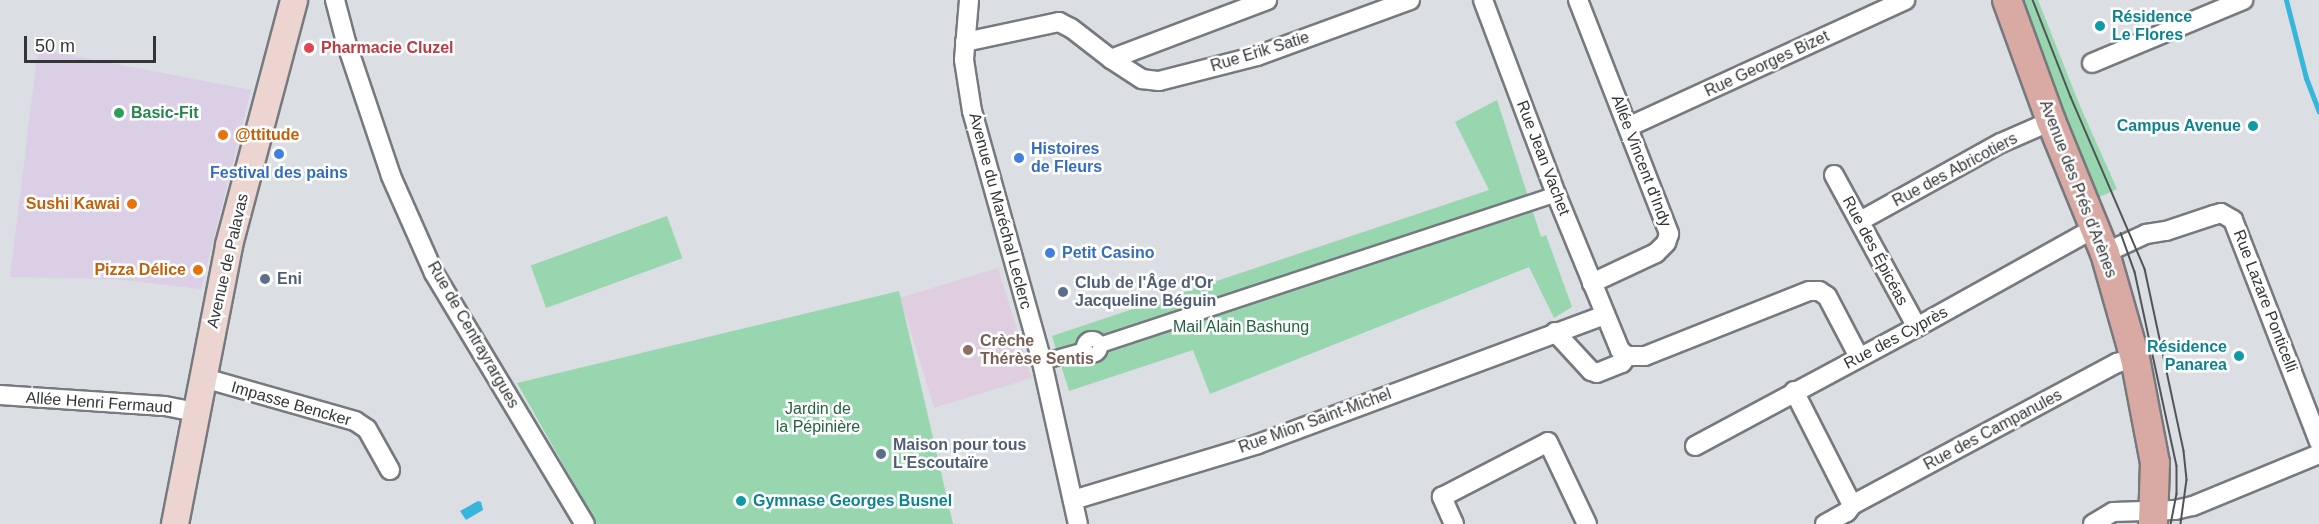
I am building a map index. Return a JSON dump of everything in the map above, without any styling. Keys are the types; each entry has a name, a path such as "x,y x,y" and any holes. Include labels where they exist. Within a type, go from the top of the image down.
{"main road":[{"name":"Avenue de Palavas","path":"174,524 229,245 294,0"},
{"name":"Avenue des Prés d'Arènes","path":"2007,0 2051,121 2100,240 2135,358 2155,464 2153,517"}],"street":[{"name":"Rue de Centrayrargues","path":"335,0 346,42 391,176 434,273 585,524"},
{"name":"Avenue du Maréchal Leclerc","path":"969,0 964,60 972,111 1042,362 1078,524"},
{"path":"1111,59 1267,0"},
{"name":"Rue Erik Satie","path":"965,42 1059,22 1071,28 1111,59 1142,79 1159,81 1257,56 1410,0"},
{"name":"Rue Jean Vachet","path":"1483,0 1556,194 1605,315"},
{"name":"Allée Vincent d'Indy","path":"1578,0 1669,234 1666,243 1656,253 1592,283"},
{"name":"Rue Georges Bizet","path":"1628,127 1875,7 1905,0"},
{"path":"2092,63 2243,0"},
{"name":"Rue des Abricotiers","path":"1860,221 2001,143 2051,121"},
{"name":"Rue des Épicéas","path":"1834,174 1917,327"},
{"path":"1042,362 1084,350 1094,355 1100,350 1100,345 1556,194"},
{"name":"Rue Lazare Ponticelli","path":"2100,240 2166,231 2221,213 2237,226 2319,442"},
{"name":"Rue des Cyprès","path":"1695,446 1917,327 2100,240"},
{"path":"1605,315 1620,350 1627,356 1645,356 1809,291 1819,291 1827,296 1859,357"},
{"name":"Rue Mion Saint-Michel","path":"1073,500 1258,444 1605,315"},
{"path":"1555,332 1591,371 1597,373 1622,363 1627,356"},
{"name":"Rue des Campanules","path":"1825,524 1847,512 1852,505 2117,363 2135,358"},
{"name":"Impasse Bencker","path":"204,378 355,421 367,429 390,470"},
{"path":"1794,391 1852,505"},
{"name":"Allée Henri Fermaud","path":"0,395 165,406 197,412"},
{"path":"1454,524 1442,497 1548,442 1587,524"},
{"path":"2093,524 2113,512 2153,517 2193,506 2319,454"}],"shaded area":[{"path":"38,49 251,90 201,289 114,279 10,277"},
{"name":"Crèche Thérèse Sentis","path":"998,268 1032,378 934,408 900,298"}],"green space":[{"path":"2016,0 2038,0 2080,106 2117,189 2093,200"},
{"name":"Mail Alain Bashung","path":"1497,100 1541,237 1546,235 1572,307 1554,318 1529,267 1210,394 1193,350 1069,391 1052,336 1489,190 1455,122"},
{"path":"667,216 682,258 546,308 531,266"},
{"name":"Jardin de la Pépinière","path":"899,291 953,524 597,524 517,383"}],"water":[{"path":"478,501 481,502 483,510 466,520 460,511"}],"waterway":[{"path":"2286,0 2306,78 2319,112"}],"tram line":[{"path":"2033,0 2071,97 2145,269 2184,451 2187,480 2181,524"},
{"path":"2121,233 2135,272 2177,466 2177,494 2171,524"}],"place":[{"name":"Résidence Le Flores","path":"2100,26"},
{"name":"Pharmacie Cluzel","path":"309,48"},
{"name":"Basic-Fit","path":"119,113"},
{"name":"Campus Avenue","path":"2253,126"},
{"name":"@ttitude","path":"223,135"},
{"name":"Festival des pains","path":"279,154"},
{"name":"Histoires de Fleurs","path":"1019,158"},
{"name":"Sushi Kawai","path":"132,204"},
{"name":"Petit Casino","path":"1050,253"},
{"name":"Pizza Délice","path":"198,270"},
{"name":"Eni","path":"265,279"},
{"name":"Club de l'Âge d'Or Jacqueline Béguin","path":"1063,292"},
{"name":"Crèche Thérèse Sentis","path":"968,350"},
{"name":"Résidence Panarea","path":"2239,356"},
{"name":"Maison pour tous L'Escoutaïre","path":"881,454"},
{"name":"Gymnase Georges Busnel","path":"741,501"}]}
